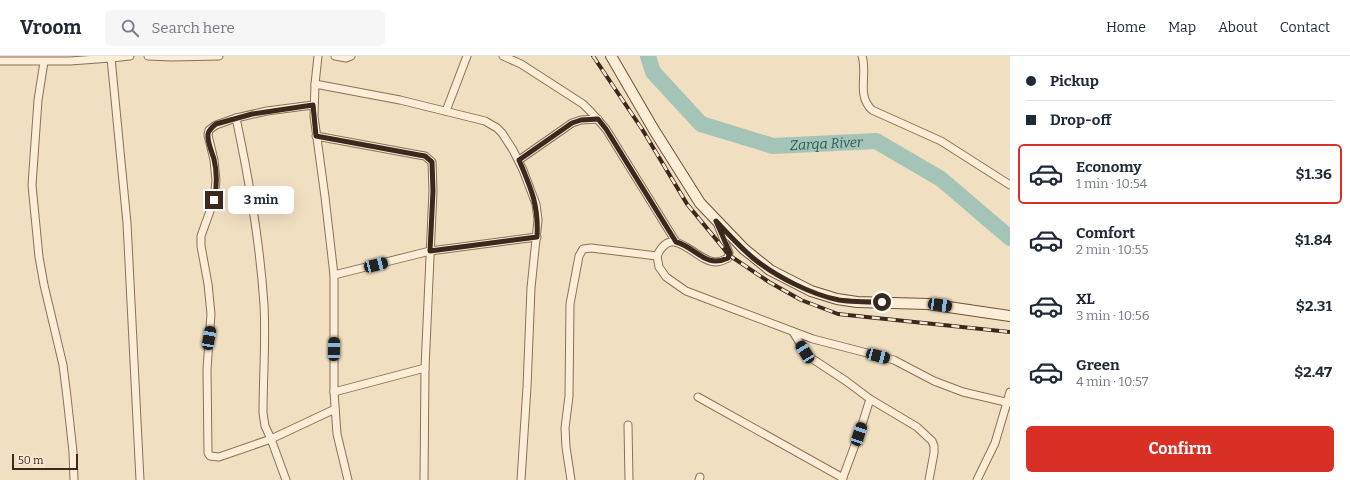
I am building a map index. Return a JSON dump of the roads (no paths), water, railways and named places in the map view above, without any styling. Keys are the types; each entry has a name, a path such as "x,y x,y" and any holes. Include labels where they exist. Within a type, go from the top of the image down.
{"street":[{"path":"0,61 44,62 130,56"},
{"path":"148,56 219,56"},
{"path":"318,56 313,105 334,275 334,392 337,434 348,480"},
{"path":"335,56 346,58 351,56"},
{"path":"446,111 467,56"},
{"path":"503,56 521,64 583,104 598,119 606,129 676,242"},
{"path":"611,56 700,203 716,221 760,263 800,286 819,294 847,301 928,304 1010,316"},
{"path":"862,56 862,86 865,100 872,110 941,141 1010,185"},
{"path":"111,58 127,223 140,480"},
{"path":"44,62 38,100 32,185 40,264 62,365 67,397 74,452 74,480"},
{"path":"314,84 400,100 480,119 498,128 519,160 536,204 538,220 531,288 521,480"},
{"path":"313,105 267,111 236,118 216,124 209,130 208,135 214,160 216,180 214,200 201,236 201,246 208,284 211,323 207,369 208,453 210,456 219,457 271,438 335,409"},
{"path":"236,118 247,176 260,267 264,308 263,413 265,426 271,438 286,480"},
{"path":"519,160 572,123 581,120 598,119"},
{"path":"316,136 425,156 432,162 433,191 425,368 424,480"},
{"path":"716,221 730,253 728,258 716,262 711,261 681,243 676,242 665,245 657,256 659,267 666,277 686,291 823,342 894,360 934,381 963,392 1008,402"},
{"path":"334,275 430,251 537,237"},
{"path":"572,480 566,447 565,428 569,396 569,327 571,295 580,253 583,249 591,248 657,256"},
{"path":"793,332 808,356 870,399 917,427 932,441 934,453 928,480"},
{"path":"334,392 425,368"},
{"path":"977,480 995,443 1010,392"},
{"path":"698,397 843,479 870,399"},
{"path":"628,425 629,480"}],"waterway":[{"name":"Zarqa River","path":"648,56 653,72 701,124 773,146 876,141 941,179 1010,238"}],"railway":[{"path":"593,56 642,129 687,204 729,255 769,282 801,300 838,314 1010,332"}]}
